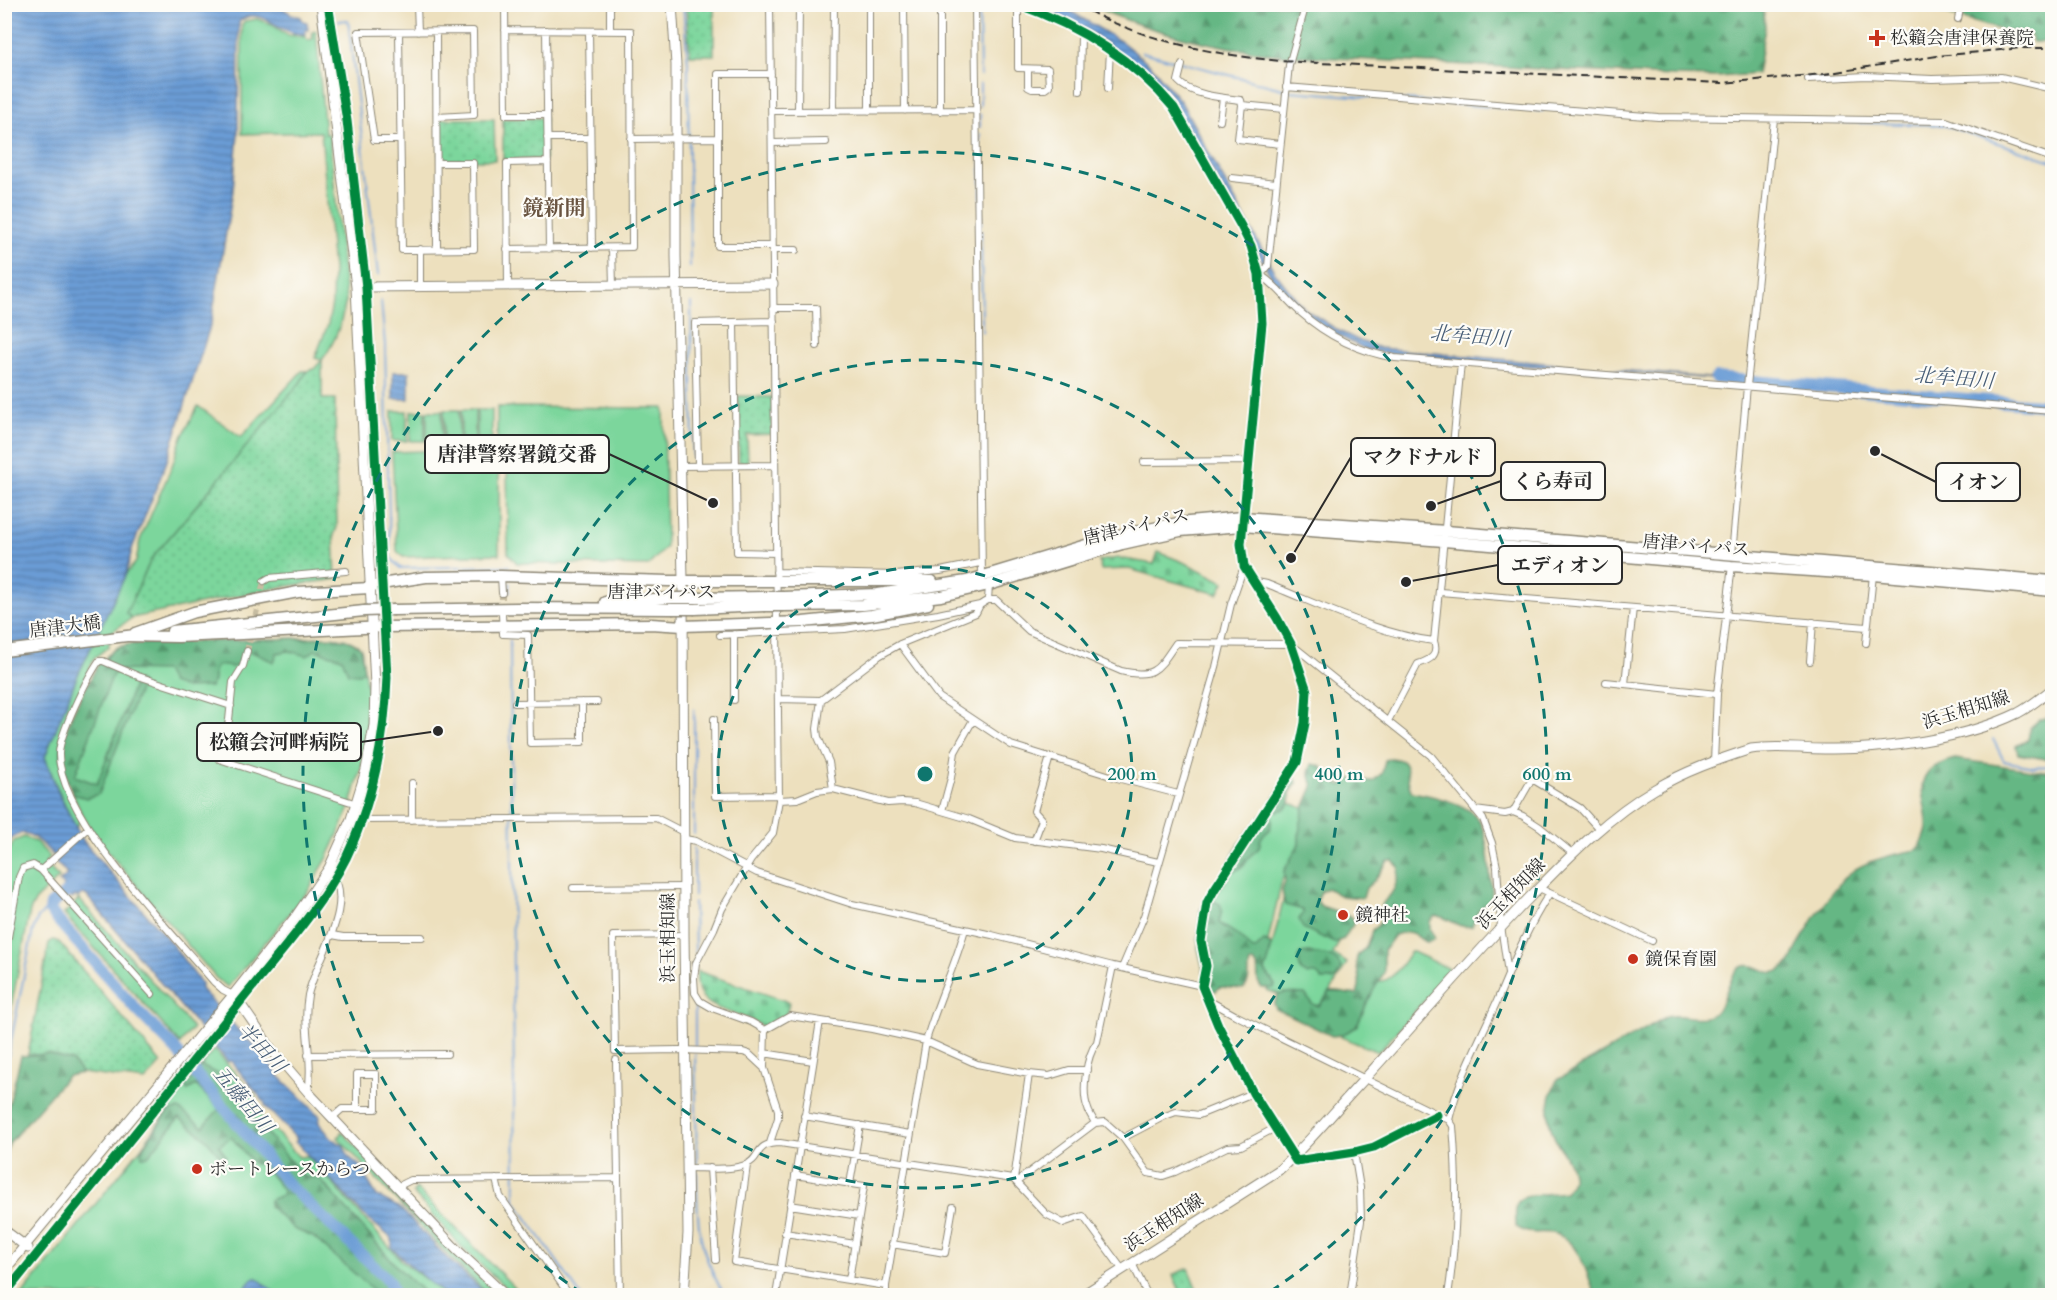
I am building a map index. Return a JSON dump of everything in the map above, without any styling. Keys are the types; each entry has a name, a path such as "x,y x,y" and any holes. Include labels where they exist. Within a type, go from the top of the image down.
{"highway":[{"name":"唐津バイパス","path":"129,636 262,620 364,611 783,601 863,605 891,602 941,596 1119,535 1178,523 1242,522 1445,536 2052,591"},
{"name":"唐津バイパス","path":"1732,561 2052,581"},
{"path":"129,636 194,612 298,592 376,586 426,577 501,576 683,580 776,577 970,585"},
{"path":"129,636 178,637 378,628 651,624 776,627 872,615 947,600 970,585"},
{"name":"唐津大橋","path":"4,651 129,636"}],"street":[{"path":"4,1295 183,1076 329,868 356,820 357,804 374,725 378,628 361,287 323,4"},
{"path":"417,4 418,32"},
{"path":"505,4 506,115 547,115"},
{"path":"610,4 610,31"},
{"name":"浜玉相知線","path":"672,4 676,65 685,138 677,285 683,580 688,1233 684,1296"},
{"path":"765,1030 751,1022 712,1008 700,1001 695,993 696,963 722,909 746,869 773,834 779,797 770,4"},
{"path":"798,111 799,4"},
{"path":"833,111 834,4"},
{"path":"869,4 869,111"},
{"path":"904,4 905,111"},
{"path":"940,4 940,111"},
{"path":"975,4 980,563 988,600"},
{"path":"1306,4 1289,65 1269,253 1262,272 1262,323 1241,544 1244,566 1278,618 1291,644 1307,691 1308,701 1297,762 1207,903 1201,941 1206,966 1202,986 1218,1025 1253,1093 1293,1157 1299,1161 1374,1147 1437,1115"},
{"path":"1958,19 1961,4"},
{"path":"1028,69 1028,87 1045,89 1048,86 1048,69 1018,68 1017,5 1050,16 1081,32 1138,71 1160,91 1174,108 1241,226 1262,272 1298,311 1315,324 1352,345 1374,354 1395,358 2052,411"},
{"path":"505,30 631,31 632,247 507,249"},
{"path":"546,30 549,249"},
{"path":"400,140 374,140 358,32 473,31 474,115 437,117"},
{"path":"589,31 592,248"},
{"path":"399,32 402,250 474,249 473,163 437,163"},
{"path":"435,32 437,249"},
{"path":"1080,91 1081,32"},
{"path":"1108,88 1110,50"},
{"path":"1182,65 1178,81 1184,88 1240,100 1242,105 1238,140 1280,144"},
{"path":"771,74 718,74 718,246 796,250"},
{"path":"1808,79 1866,76 1932,79 2001,77 2052,89"},
{"path":"1286,90 1658,117 1774,121 1946,121 2052,158"},
{"path":"1220,121 1223,98"},
{"path":"1242,105 1284,109"},
{"path":"772,111 976,110"},
{"path":"1714,762 1717,694 1727,615 1774,121"},
{"path":"547,138 590,138"},
{"path":"631,139 718,138"},
{"path":"772,143 826,142"},
{"path":"508,286 507,163 548,162"},
{"path":"1232,178 1276,183"},
{"path":"612,248 613,286"},
{"path":"420,249 420,287"},
{"path":"361,287 773,284"},
{"path":"773,308 816,308 817,346"},
{"path":"698,465 696,323 774,321"},
{"path":"734,322 737,552 776,553"},
{"path":"1388,721 1418,664 1431,659 1435,654 1434,641 1461,363"},
{"path":"1144,462 1249,461"},
{"path":"681,465 775,465"},
{"path":"776,577 896,575 940,571 980,563"},
{"path":"1122,968 1144,915 1231,604 1244,566"},
{"path":"264,581 269,578 346,572"},
{"path":"1866,643 1873,575"},
{"path":"501,576 502,593"},
{"path":"1252,581 1267,584 1381,629 1416,639 1434,641"},
{"path":"1440,592 1867,627"},
{"path":"720,635 776,627 845,629 938,614 988,600 996,600 1018,622 1042,637 1131,674 1150,673 1160,666 1176,643 1291,644 1431,756 1483,819 1492,843 1497,867 1501,926 1508,973"},
{"path":"778,699 821,700 879,656 900,644 976,613 980,604"},
{"path":"1625,684 1633,608"},
{"path":"502,614 503,634 528,635 530,744 582,742 582,702"},
{"path":"1810,662 1813,622"},
{"path":"4,1271 174,1066 237,998 317,904 346,858 356,820 378,765 385,719 387,677 378,628"},
{"path":"734,634 734,700"},
{"path":"900,644 939,697 1011,745 1117,778 1178,794"},
{"path":"247,651 243,666 231,691 231,706 219,759 357,804"},
{"path":"231,706 148,679 103,660 99,661 64,734 59,756 68,787 88,828 128,882 214,982 237,998 272,1050 308,1092 456,1249 506,1296"},
{"path":"1606,682 1717,694"},
{"name":"浜玉相知線","path":"1081,1296 1279,1170 1501,926 1572,854 1652,791 1686,773 1751,749 1762,747 1826,750 1887,746 1927,741 1971,730 2018,713 2052,689"},
{"path":"821,700 818,737 829,762 833,789"},
{"path":"515,703 597,702"},
{"path":"714,719 715,796 797,799 817,791 833,789 888,803 915,803 969,819 1015,838 1101,849 1158,862"},
{"path":"942,812 955,752 973,720"},
{"path":"1034,842 1042,820 1034,811 1050,757"},
{"path":"1514,812 1532,780 1580,808 1600,830"},
{"path":"412,783 412,820"},
{"path":"1475,810 1505,814 1514,812 1540,827 1572,854"},
{"path":"356,820 656,818 746,869 795,887 852,904 1202,986"},
{"path":"41,870 88,828"},
{"path":"4,959 21,872 30,865 41,870 152,994"},
{"path":"308,1092 308,995 333,935 337,919 338,901 335,876 329,868"},
{"path":"573,888 684,887"},
{"path":"1539,888 1652,941"},
{"path":"1449,1120 1464,1072 1530,924 1549,894"},
{"path":"886,1296 892,1244 926,1041 933,1015 959,952 965,929"},
{"path":"333,935 422,937"},
{"path":"684,935 613,936 615,1051 743,1052 749,1054 764,1068"},
{"path":"1095,1123 1087,1108 1085,1093 1087,1070 1093,1047 1097,1042 1113,966"},
{"path":"1208,1000 1449,1120 1453,1126 1457,1215 1448,1296"},
{"path":"765,1030 790,1016 872,1029 926,1041 977,1064 1029,1074 1049,1076 1069,1070 1087,1070"},
{"path":"776,1296 820,1020"},
{"path":"765,1030 764,1068 778,1110 778,1118 770,1143"},
{"path":"764,1053 813,1061"},
{"path":"308,1055 447,1054"},
{"path":"616,1060 620,1296"},
{"path":"333,1117 342,1109 357,1109 376,1109 376,1074 357,1074 357,1109"},
{"path":"1014,1180 1029,1074"},
{"path":"1123,1138 1176,1112 1199,1115 1253,1093"},
{"path":"804,1116 910,1134"},
{"path":"687,1168 728,1168 747,1165 762,1146 770,1143 1018,1180 1095,1123 1105,1122 1123,1138 1148,1173 1163,1176 1227,1147 1241,1146 1275,1128"},
{"path":"850,1184 860,1125"},
{"path":"1350,1296 1361,1221 1360,1188 1354,1152"},
{"path":"747,1165 734,1262 886,1286"},
{"path":"710,1168 716,1260"},
{"path":"795,1176 864,1186 849,1280"},
{"path":"397,1187 411,1180 618,1178"},
{"path":"496,1179 500,1196 570,1296"},
{"path":"1014,1180 1046,1214 1063,1223 1083,1216 1122,1269"},
{"path":"790,1205 859,1216"},
{"path":"892,1244 945,1253 953,1207"},
{"path":"4,1230 37,1255"},
{"path":"786,1233 855,1244"},
{"path":"1132,1263 1148,1296"}],"green space":[{"path":"1763,4 1765,27 1757,74 1718,77 1280,55 1183,38 1136,24 1090,5"},
{"path":"1922,4 2052,5 2052,42 2033,42 2030,35 1994,28 1922,7"},
{"path":"686,5 714,5 714,55 690,55"},
{"path":"257,19 271,24 288,35 306,37 307,40 313,39 312,32 316,31 325,134 329,134 346,301 337,332 322,360 315,358 328,324 332,304 333,270 321,132 242,134 242,24 245,21"},
{"path":"545,118 545,159 503,160 503,119"},
{"path":"440,119 494,119 495,160 440,160"},
{"path":"322,360 322,399 335,399 336,579 275,588 132,618 126,613 152,558 300,383 307,371 314,369"},
{"path":"302,371 307,371 300,383 152,558 126,613 132,618 113,631 108,647 94,658 61,735 63,782 80,821 76,827 45,757 47,749 76,679 126,574 136,562 140,540 172,466 181,439 198,406 241,437"},
{"path":"738,396 772,397 773,434 747,435 748,463 739,462"},
{"path":"497,407 664,408 666,547 648,566 517,563 508,553 507,453 497,444"},
{"path":"444,410 459,410 459,441 444,440"},
{"path":"461,410 475,410 475,440 461,440"},
{"path":"477,410 492,410 492,440 477,440"},
{"path":"392,411 407,411 407,441 392,441"},
{"path":"411,411 425,411 425,441 410,441"},
{"path":"427,411 442,411 442,441 427,441"},
{"path":"493,449 499,455 499,554 403,557 397,551 392,452"},
{"path":"1158,552 1224,582 1218,594 1129,569 1101,570 1099,561 1118,558 1154,564"},
{"path":"324,637 347,640 361,648 369,704 369,724 363,762 350,808 327,859 308,891 228,987 216,978 97,839 80,810 67,780 106,657 117,647 132,644"},
{"path":"332,637 347,640 361,648 364,670 359,674 348,673 342,658 315,650 307,656 289,651 277,653 274,662 252,652 244,652 239,665 232,667 218,665 214,670 214,681 210,687 185,688 171,683 165,671 120,670 113,674 75,776 97,784 135,682 139,681 141,685 99,794 86,798 73,794 62,764 61,754 65,733 88,682 99,663 105,662 112,651 132,644"},
{"path":"2052,718 2052,760 2018,754 2016,746 2028,740 2030,728 2040,719"},
{"path":"1398,759 1406,766 1412,792 1457,804 1477,818 1486,843 1491,898 1478,911 1472,926 1461,926 1435,916 1430,921 1430,929 1435,939 1431,941 1425,942 1410,932 1395,935 1384,950 1384,973 1356,1027 1342,1035 1332,1036 1276,1009 1274,1004 1278,995 1285,993 1305,994 1312,1004 1319,1006 1330,992 1357,994 1359,988 1358,955 1365,949 1373,929 1379,924 1382,905 1395,888 1399,867 1393,861 1388,861 1375,880 1366,888 1363,898 1341,896 1327,888 1321,891 1317,901 1321,906 1351,916 1354,921 1344,939 1334,943 1303,928 1299,919 1303,910 1285,905 1282,891 1285,881 1284,871 1299,844 1304,808 1313,787 1309,772 1312,764 1321,766 1331,781 1342,785 1347,779 1373,781 1382,773 1385,760"},
{"path":"1955,759 2052,773 2052,1295 1595,1295 1582,1260 1571,1244 1556,1234 1525,1231 1516,1226 1516,1207 1521,1199 1532,1195 1565,1192 1571,1182 1572,1175 1567,1159 1551,1129 1549,1104 1557,1080 1664,1018 1677,1016 1696,1018 1714,1013 1719,1008 1734,974 1744,966 1757,967 1771,973 1783,968 1791,961 1818,912 1846,877 1868,863 1916,850 1925,837 1927,824 1922,786 1925,776 1935,766"},
{"path":"1286,778 1296,779 1297,783 1290,793 1289,804 1284,809 1272,810 1271,802"},
{"path":"1281,800 1306,809 1298,852 1282,880 1265,955 1254,954 1208,920 1214,897"},
{"path":"1262,815 1270,815 1272,819 1270,829 1261,838 1259,848 1241,868 1230,870 1236,849"},
{"path":"24,837 36,842 50,857 45,863 59,878 37,898 30,911 5,1038 5,860 14,841"},
{"path":"1284,896 1340,940 1333,954 1347,963 1320,1009 1267,990 1271,980 1263,974"},
{"path":"79,899 193,1028 180,1044 64,914"},
{"path":"1214,901 1220,904 1222,909 1219,923 1242,938 1251,949 1255,950 1264,941 1271,944 1265,971 1275,985 1274,988 1262,988 1258,980 1257,966 1253,962 1250,963 1248,980 1243,989 1220,987 1212,991 1206,981 1198,948 1200,910 1204,904"},
{"path":"53,940 59,942 161,1063 145,1081 82,1073 72,1061 49,1054 28,1055 49,943"},
{"path":"1411,951 1452,970 1378,1052 1341,1037 1377,981 1383,981 1392,976"},
{"path":"1309,952 1335,959 1341,967 1337,977 1333,980 1322,980 1316,974 1308,975 1301,971 1298,958 1301,953"},
{"path":"697,971 789,1002 786,1016 765,1028 754,1021 709,1003 697,986"},
{"path":"214,1049 255,1096 256,1110 299,1157 308,1156 402,1261 445,1295 427,1295 397,1267 319,1178 304,1177 247,1110 246,1096 201,1066"},
{"path":"49,1054 72,1061 82,1073 67,1076 10,1142 5,1155 5,1120 21,1056"},
{"path":"201,1066 230,1079 246,1096 247,1110 304,1177 319,1178 397,1267 427,1295 379,1295 313,1237 294,1229 269,1206 270,1200 282,1195 283,1190 261,1163 254,1164 231,1137 219,1146 226,1156 223,1159 204,1137 179,1118 148,1156 142,1156 141,1150 169,1111 179,1109 203,1127 219,1109 196,1085 188,1090 184,1087"},
{"name":"ボートレースからつ","path":"190,1079 399,1296 21,1296 141,1148"},
{"path":"342,1131 452,1252 499,1295 489,1295 450,1257 338,1138"},
{"path":"416,1188 522,1295 514,1295 462,1248 413,1193"},
{"path":"1188,1268 1199,1295 1182,1295 1173,1275"}],"water":[{"path":"5,5 278,5 307,22 308,30 305,30 305,34 298,34 259,17 252,16 239,22 238,134 233,191 211,323 167,461 132,549 126,574 76,679 45,757 60,797 84,842 171,943 201,983 201,989 242,1034 244,1040 251,1041 280,1077 320,1116 319,1123 332,1139 343,1145 349,1157 366,1171 365,1176 377,1196 400,1208 448,1259 487,1295 467,1295 465,1292 452,1296 447,1295 411,1266 392,1248 392,1239 363,1214 295,1142 297,1139 265,1106 265,1103 231,1061 228,1062 86,895 82,894 72,899 63,888 65,886 59,882 66,876 66,872 56,863 57,859 51,852 31,835 24,833 17,834 11,839 5,849"},
{"path":"1029,5 1056,5 1075,14 1122,42 1151,65 1181,102 1274,271 1305,309 1339,331 1380,348 1730,380 1383,353 1367,350 1329,331 1305,314 1273,280 1168,93 1139,67 1090,32 1056,14"},
{"path":"393,372 409,372 409,399 393,399"},
{"path":"253,1278 257,1278 275,1295 239,1295"}],"waterway":[{"path":"683,4 688,63 690,267"},
{"path":"979,4 980,75"},
{"path":"339,21 348,20 378,275"},
{"path":"1142,52 1290,91 1543,111"},
{"path":"980,84 980,107"},
{"path":"980,114 980,127"},
{"path":"1830,122 1943,125 2052,161"},
{"path":"980,134 980,148"},
{"path":"981,154 981,224"},
{"path":"981,231 982,332"},
{"path":"381,301 385,345 390,557 400,568 509,566"},
{"path":"691,303 693,458"},
{"name":"北牟田川","path":"1716,378 2052,406"},
{"path":"510,583 510,591"},
{"path":"510,640 515,1201 581,1296"},
{"path":"694,709 694,834"},
{"path":"1993,739 2004,761 2034,767 2052,766"},
{"path":"694,848 694,896"},
{"name":"五藤田川","path":"79,882 51,905 50,910 55,917 136,1009 175,1049 288,1184 389,1281 394,1296"},
{"path":"694,902 695,952"},
{"path":"4,1076 33,930 38,918 51,905"},
{"path":"695,1007 695,1049"},
{"path":"695,1054 697,1164"},
{"path":"697,1171 698,1221 704,1250 725,1296"}],"tunnel":[{"path":"247,651 264,581"},
{"path":"502,593 502,611"}],"railway":[{"path":"1076,4 1150,36 1201,49 1254,58 1722,83 1824,74 1937,56 2021,48 2052,48"}],"cycle path":[{"path":"4,1295 311,914 346,858 364,815 376,770 384,724 387,677 366,287 347,121 329,10 326,4"},
{"path":"1017,4 1082,33 1122,59 1158,90 1174,108 1241,226 1251,246 1259,274 1262,323 1241,544 1244,566 1291,644 1307,691 1305,723 1297,762 1207,903 1201,941 1206,966 1202,986 1218,1025 1253,1093 1296,1161 1374,1147 1437,1115"}],"place":[{"name":"松籟会唐津保養院","path":"1877,38"},
{"name":"イオン","path":"1875,451"},
{"name":"唐津警察署鏡交番","path":"713,503"},
{"name":"くら寿司","path":"1431,506"},
{"name":"マクドナルド","path":"1291,558"},
{"name":"エディオン","path":"1406,582"},
{"name":"松籟会河畔病院","path":"438,731"},
{"name":"鏡神社","path":"1343,915"},
{"name":"鏡保育園","path":"1633,959"},
{"name":"ボートレースからつ","path":"197,1169"}],"district":[{"name":"鏡新開","path":"554,208"}],"water label":[{"name":"半田川","path":"262,1048"}]}
